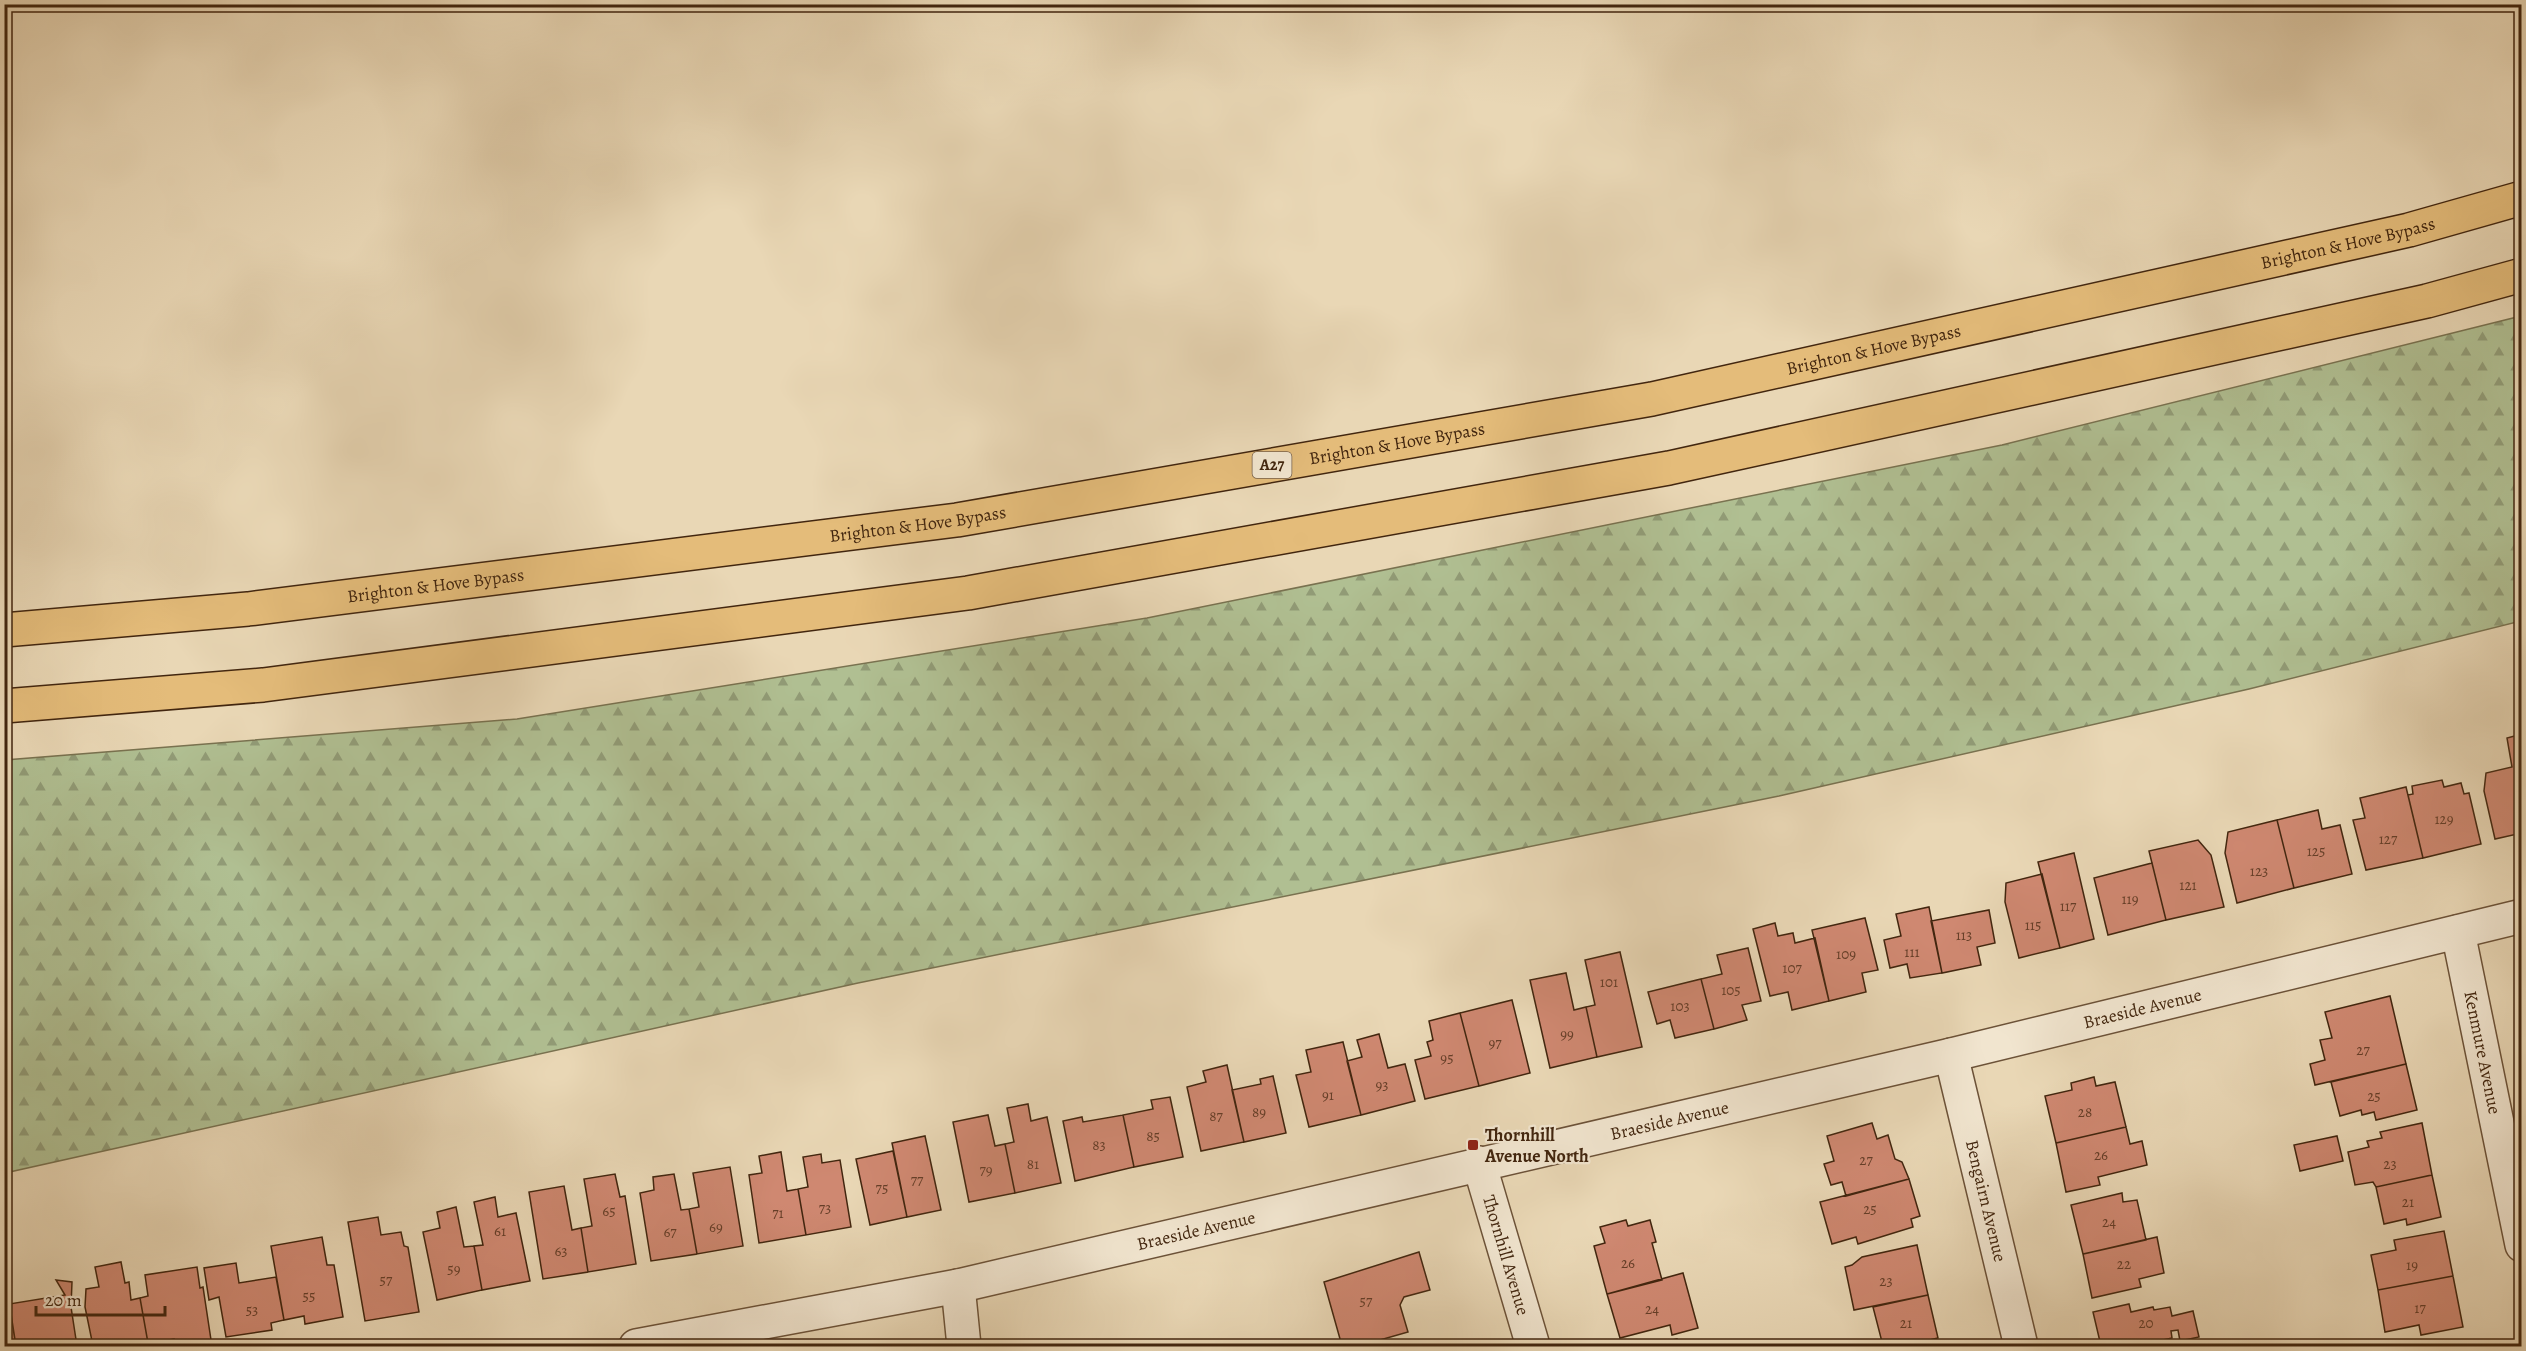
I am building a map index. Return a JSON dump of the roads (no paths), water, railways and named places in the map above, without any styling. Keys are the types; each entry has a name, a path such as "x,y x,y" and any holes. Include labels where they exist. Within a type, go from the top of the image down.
{"highway":[{"name":"Brighton & Hove Bypass","path":"4,630 248,609 968,518 1652,399 2398,232 2522,198"},
{"path":"4,706 262,686 968,593 1669,468 2416,304 2522,275"}],"street":[{"name":"Braeside Avenue","path":"636,1347 958,1286 1951,1055 2522,916"},
{"name":"Kenmure Avenue","path":"2458,932 2522,1245"},
{"name":"Bengairn Avenue","path":"1951,1055 2021,1347"},
{"name":"Thornhill Avenue","path":"1479,1163 1533,1347"},
{"path":"958,1286 964,1347"}],"place":[{"name":"Thornhill Avenue North","path":"1473,1145"}]}
